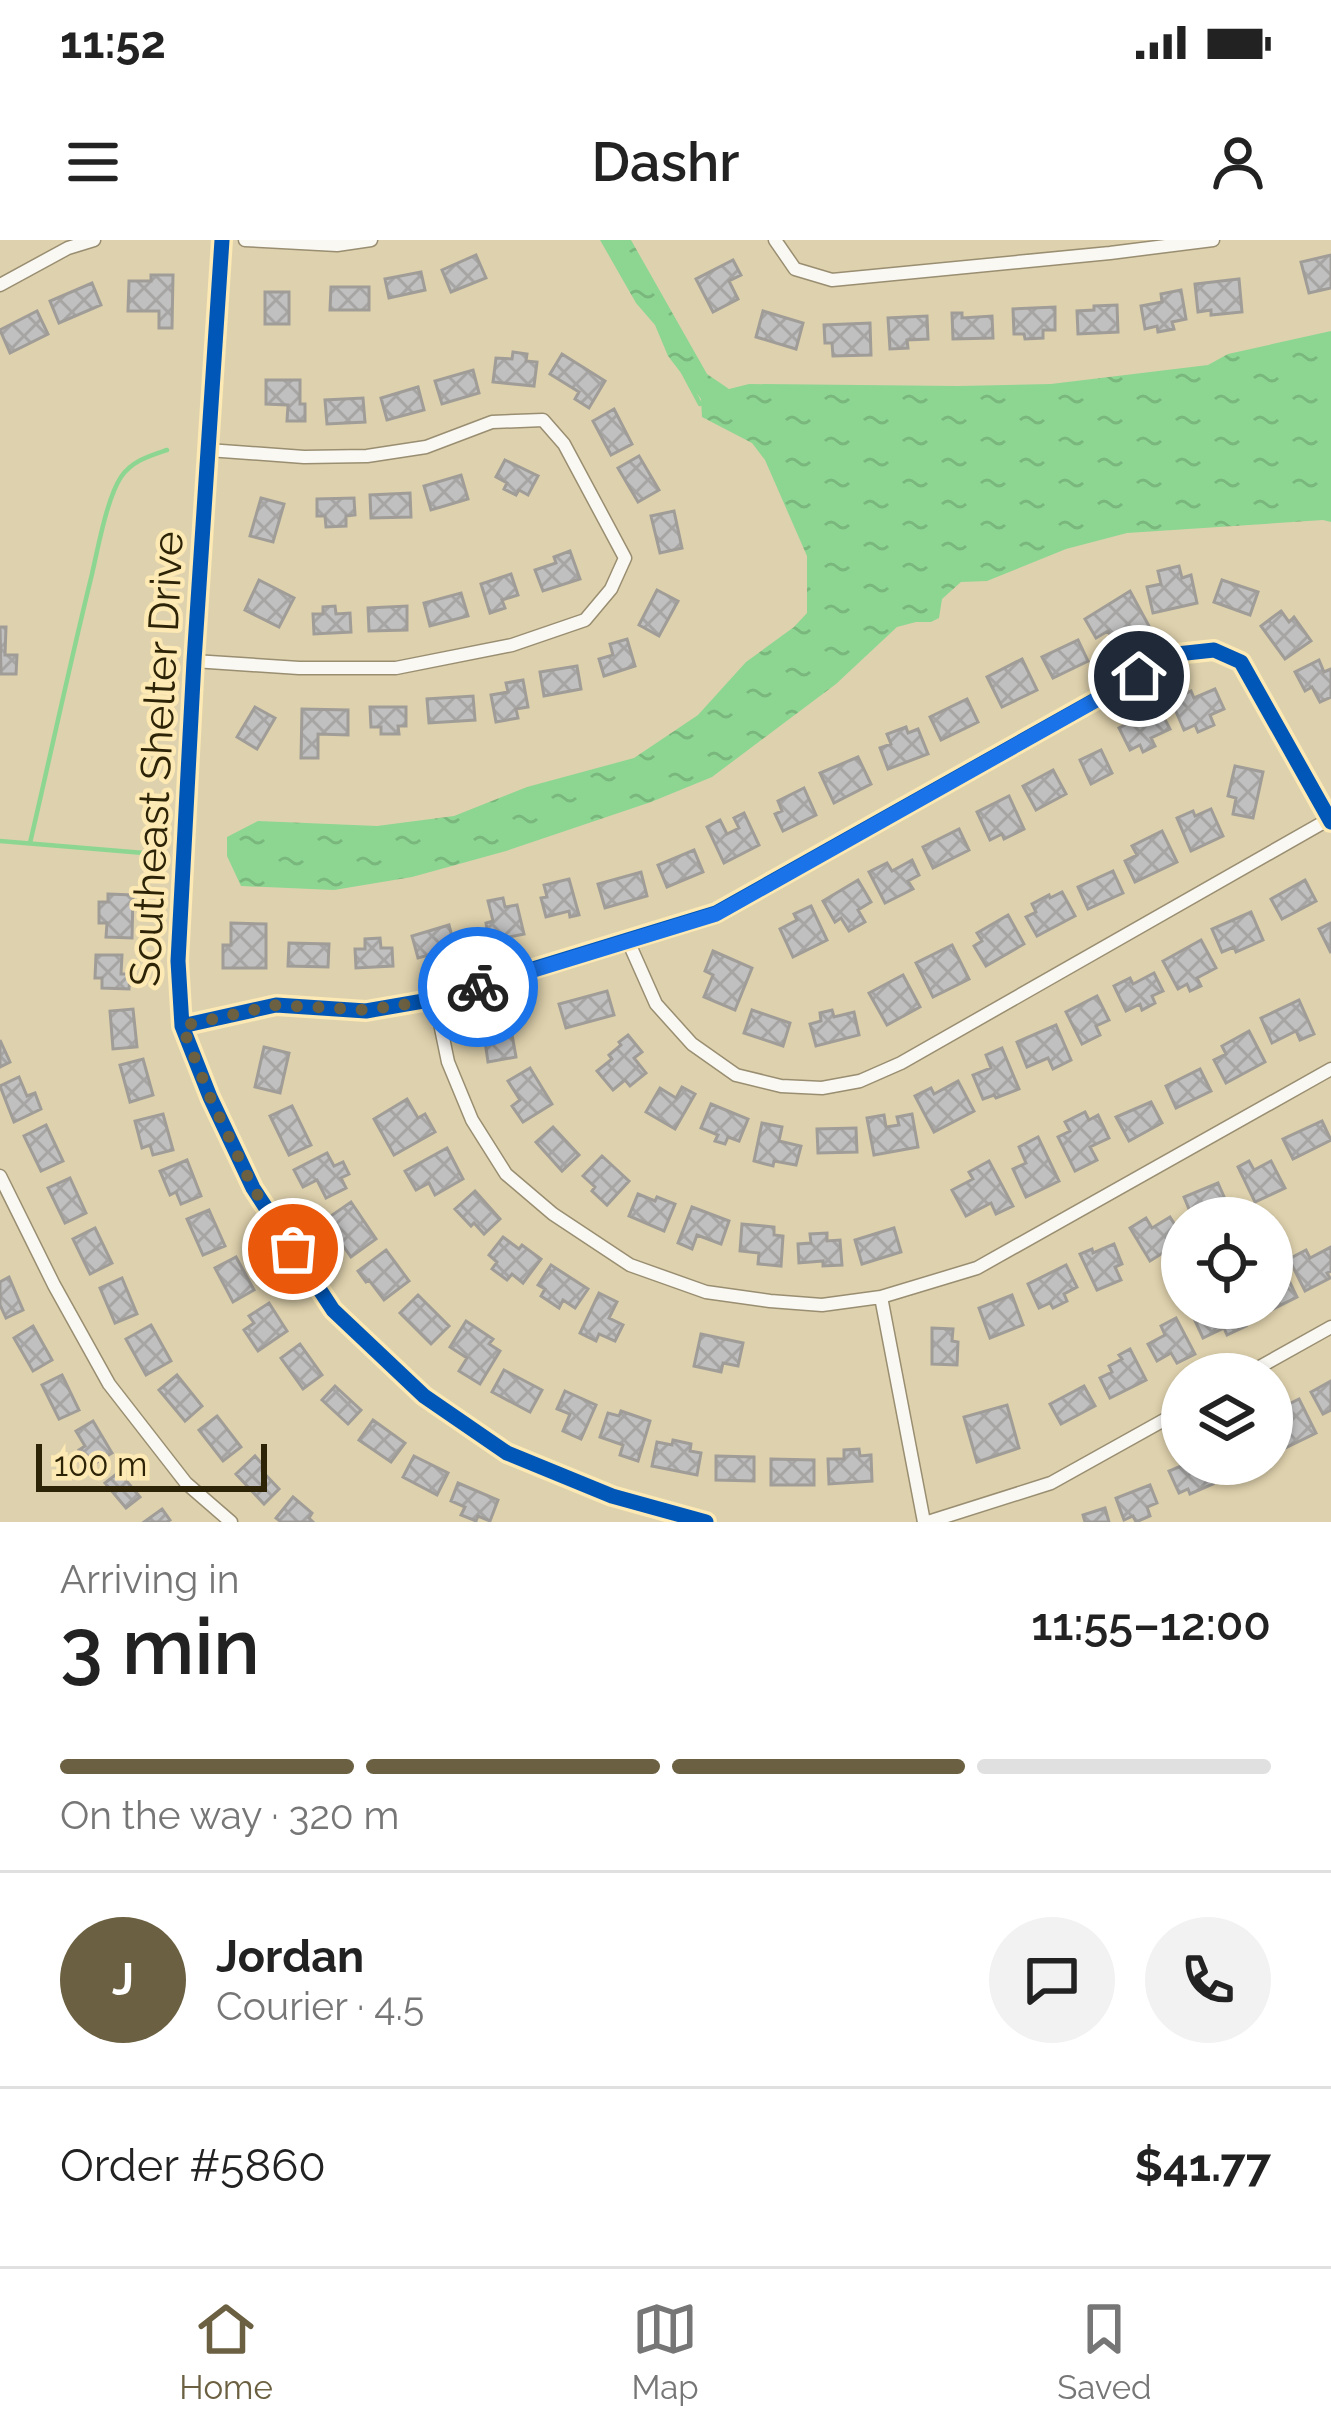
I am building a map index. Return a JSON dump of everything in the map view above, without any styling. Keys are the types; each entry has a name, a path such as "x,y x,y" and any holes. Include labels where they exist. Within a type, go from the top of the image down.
{"street":[{"path":"0,285 68,248 94,240"},
{"name":"Southeast Shelter Drive","path":"222,240 178,961 182,1026 253,1188 333,1310 409,1382 507,1453 613,1496 706,1522"},
{"path":"245,240 337,245 371,240"},
{"path":"775,240 795,269 832,280 1108,247 1213,240"},
{"path":"194,661 396,668 512,645 585,620 611,589 625,558 564,444 542,420 492,422 426,446 367,456 208,450"},
{"path":"182,1026 276,1005 366,1010 435,1000 716,914 1177,654 1214,650 1240,662 1331,820 901,1063 860,1081 822,1088 781,1086 736,1075 692,1044 656,1004 628,941"},
{"path":"435,1000 448,1062 472,1120 506,1174 572,1227 631,1265 706,1292 770,1301 822,1305 881,1297 977,1268 1331,1069"},
{"path":"0,1176 109,1384 186,1484 231,1522"},
{"path":"881,1297 926,1522 1052,1483 1161,1422"},
{"path":"1285,1353 1331,1328"}],"water":[{"path":"600,240 631,240 707,374 729,389 749,384 1051,384 1208,365 1228,354 1331,331 1331,522 1127,533 1066,549 987,581 961,582 942,599 939,618 897,627 836,684 712,777 506,851 412,877 334,890 241,886 227,856 227,837 258,821 377,826 454,816 527,787 634,758 698,715 746,662 807,613 807,556 765,460 752,443 702,417 701,399 668,356 655,325 636,303"}],"building":[{"path":"476,255 486,278 451,292 442,270"},
{"path":"1331,255 1331,288 1309,293 1301,262"},
{"path":"733,260 741,275 729,281 738,299 713,312 696,279"},
{"path":"421,272 425,290 389,298 385,279"},
{"path":"151,275 173,275 172,328 159,328 159,311 128,311 129,281 151,281"},
{"path":"1239,279 1242,312 1198,312 1195,284"},
{"path":"92,283 101,305 59,323 50,301"},
{"path":"331,287 369,287 369,310 330,310"},
{"path":"1181,290 1186,319 1172,322 1174,329 1145,329 1141,306 1162,302 1161,294"},
{"path":"265,292 289,292 289,324 265,324"},
{"path":"1117,305 1118,332 1078,334 1077,311"},
{"path":"1055,307 1055,330 1043,330 1043,338 1014,334 1013,309"},
{"path":"37,311 48,334 10,353 0,330"},
{"path":"763,311 803,323 796,349 756,337"},
{"path":"952,313 962,313 962,318 992,316 993,338 953,339"},
{"path":"927,316 928,339 907,340 908,348 890,349 888,318"},
{"path":"870,323 871,355 833,356 832,343 825,343 824,325"},
{"path":"513,352 537,362 534,386 493,382 496,358 512,359"},
{"path":"562,354 605,381 589,408 575,399 579,392 550,374"},
{"path":"473,370 479,393 442,404 435,381"},
{"path":"266,380 300,380 305,421 287,421 288,405 266,404"},
{"path":"418,387 424,410 387,420 381,398"},
{"path":"363,398 365,422 327,424 325,400"},
{"path":"614,409 632,444 611,455 593,421"},
{"path":"639,456 659,490 638,502 618,468"},
{"path":"505,460 538,476 528,495 504,489 507,483 496,477"},
{"path":"461,475 468,499 431,510 424,486"},
{"path":"410,493 411,517 371,518 370,495"},
{"path":"261,498 284,504 273,542 250,536"},
{"path":"354,498 355,515 346,516 346,526 326,527 325,516 317,516 317,499"},
{"path":"674,511 682,548 660,553 651,516"},
{"path":"570,551 580,579 543,591 535,570 556,563 554,557"},
{"path":"1179,566 1182,578 1191,575 1197,603 1153,613 1147,587 1161,584 1158,571"},
{"path":"511,574 518,595 502,600 505,608 490,613 481,584"},
{"path":"259,580 294,598 279,627 245,610"},
{"path":"1222,580 1258,592 1250,615 1214,602"},
{"path":"657,590 678,601 659,636 639,625"},
{"path":"1130,591 1150,628 1117,646 1108,631 1096,638 1085,619"},
{"path":"461,593 468,616 430,626 424,603"},
{"path":"335,606 336,614 350,613 351,632 314,634 313,614"},
{"path":"407,606 407,630 369,631 368,608"},
{"path":"1281,611 1289,622 1294,617 1311,641 1285,659 1261,626"},
{"path":"0,627 6,627 5,655 17,655 16,674 1,674"},
{"path":"627,639 635,666 604,676 599,659 613,655 610,644"},
{"path":"1078,640 1088,661 1053,678 1042,657"},
{"path":"1022,659 1037,690 1002,707 987,677"},
{"path":"1319,660 1324,672 1331,669 1331,697 1320,702 1312,687 1305,691 1295,672"},
{"path":"577,666 581,689 544,696 540,672"},
{"path":"523,680 528,707 516,709 518,718 496,722 491,695 508,692 506,683"},
{"path":"1215,689 1224,709 1210,715 1214,725 1198,732 1195,725 1184,730 1171,700 1191,691 1194,698"},
{"path":"473,696 475,720 429,723 427,699"},
{"path":"967,699 978,722 941,740 930,717"},
{"path":"255,707 275,718 257,749 237,737"},
{"path":"370,707 406,707 406,726 398,726 399,734 381,734 381,727 371,727"},
{"path":"1159,708 1170,729 1151,738 1155,746 1143,752 1140,745 1130,750 1119,728"},
{"path":"302,709 348,710 348,735 318,734 318,758 301,758"},
{"path":"906,727 908,733 918,729 928,754 888,769 880,748 891,744 887,734"},
{"path":"1101,750 1112,773 1091,784 1080,760"},
{"path":"858,757 871,784 834,803 820,773"},
{"path":"1235,766 1263,772 1253,818 1233,814 1236,798 1228,796"},
{"path":"1053,770 1066,794 1036,810 1023,786"},
{"path":"804,788 816,815 783,831 775,814 782,811 778,801"},
{"path":"1009,796 1024,829 990,840 977,812"},
{"path":"1211,809 1223,836 1191,851 1177,818"},
{"path":"744,813 759,845 724,863 707,827 720,820 727,834 739,828 734,818"},
{"path":"959,829 969,850 933,868 923,847"},
{"path":"1162,831 1177,862 1135,882 1125,861 1137,855 1132,846"},
{"path":"694,850 703,872 667,887 658,865"},
{"path":"912,860 919,875 908,881 913,889 885,903 869,872 887,863 892,871"},
{"path":"1113,871 1123,893 1088,909 1078,887"},
{"path":"641,872 647,896 605,908 598,884"},
{"path":"569,879 579,915 570,917 569,911 546,917 541,898 547,897 544,885"},
{"path":"858,880 871,902 858,910 865,922 849,931 841,918 835,922 823,901"},
{"path":"1305,880 1316,901 1282,919 1271,899"},
{"path":"1062,892 1075,916 1037,936 1026,917 1036,912 1032,904"},
{"path":"108,894 133,895 132,938 106,937 107,923 99,923 99,902 108,902"},
{"path":"503,898 505,907 517,905 524,934 489,941 486,923 493,921 488,901"},
{"path":"811,906 827,940 793,957 780,929 797,920 794,914"},
{"path":"1251,912 1263,940 1236,952 1234,947 1222,952 1212,929"},
{"path":"1008,915 1024,944 986,966 974,946 982,941 977,933"},
{"path":"231,923 266,924 266,968 223,968 223,945 231,945"},
{"path":"1331,923 1331,953 1319,929"},
{"path":"449,925 455,948 418,958 412,936"},
{"path":"380,938 381,948 392,948 393,966 356,968 355,949 365,949 365,939"},
{"path":"1201,940 1216,968 1197,978 1201,986 1190,991 1187,984 1178,989 1163,961"},
{"path":"289,943 329,944 328,967 288,966"},
{"path":"952,945 969,979 933,997 916,963"},
{"path":"713,951 752,968 735,1010 704,997 713,975 705,971"},
{"path":"96,955 122,955 121,974 130,974 129,989 102,988 102,978 95,978"},
{"path":"1154,973 1163,991 1152,996 1155,1003 1126,1011 1114,986 1130,978 1133,984"},
{"path":"903,975 920,1007 887,1025 869,993"},
{"path":"607,991 614,1015 566,1028 559,1004"},
{"path":"1097,996 1109,1020 1096,1026 1100,1035 1082,1044 1066,1012"},
{"path":"1299,1000 1314,1034 1300,1040 1296,1031 1272,1043 1261,1018"},
{"path":"133,1009 137,1047 113,1049 110,1011"},
{"path":"752,1010 790,1023 783,1046 744,1033"},
{"path":"832,1010 834,1017 854,1012 859,1035 816,1046 810,1024 821,1021 820,1013"},
{"path":"510,1023 516,1057 488,1062 483,1028"},
{"path":"1056,1025 1071,1060 1053,1069 1048,1058 1027,1067 1017,1042"},
{"path":"1249,1031 1265,1062 1226,1083 1214,1060 1226,1054 1222,1046"},
{"path":"628,1035 642,1052 634,1058 646,1073 630,1086 625,1080 613,1090 597,1071"},
{"path":"0,1040 10,1062 0,1067"},
{"path":"264,1047 289,1053 280,1093 255,1087"},
{"path":"1002,1048 1019,1089 983,1099 973,1075 991,1068 986,1055"},
{"path":"143,1059 153,1095 130,1102 120,1065"},
{"path":"530,1068 552,1104 523,1122 512,1106 520,1100 508,1081"},
{"path":"1200,1069 1211,1091 1176,1108 1166,1086"},
{"path":"19,1077 27,1096 35,1093 41,1109 14,1122 0,1086"},
{"path":"958,1081 974,1111 934,1132 915,1096 931,1088 934,1094"},
{"path":"682,1087 695,1094 675,1129 646,1112 660,1088 676,1098"},
{"path":"407,1099 418,1118 425,1114 435,1132 394,1155 374,1119"},
{"path":"1151,1102 1162,1123 1129,1141 1116,1117"},
{"path":"711,1104 748,1119 739,1141 728,1137 725,1144 715,1141 718,1135 701,1128"},
{"path":"292,1106 311,1145 289,1155 270,1116"},
{"path":"1085,1112 1089,1120 1098,1115 1109,1138 1090,1147 1097,1160 1075,1171 1058,1137 1070,1131 1065,1122"},
{"path":"163,1114 173,1150 153,1155 150,1145 142,1148 135,1121"},
{"path":"912,1114 918,1147 874,1155 867,1118 884,1115 886,1127 899,1125 897,1117"},
{"path":"1322,1121 1331,1140 1293,1159 1283,1139"},
{"path":"762,1123 782,1127 779,1141 801,1146 796,1165 754,1161"},
{"path":"46,1125 63,1161 41,1171 24,1136"},
{"path":"553,1127 579,1155 562,1171 536,1142"},
{"path":"856,1128 857,1152 818,1153 817,1129"},
{"path":"1038,1137 1059,1181 1026,1197 1013,1169 1026,1163 1019,1147"},
{"path":"447,1148 463,1179 435,1195 429,1183 416,1190 405,1171"},
{"path":"327,1153 334,1166 343,1162 349,1174 341,1178 346,1188 326,1198 317,1180 303,1187 294,1170"},
{"path":"602,1156 629,1181 607,1205 583,1176"},
{"path":"187,1160 201,1196 181,1204 176,1192 170,1195 160,1171"},
{"path":"989,1161 1013,1206 996,1214 991,1203 966,1216 952,1190 973,1179 969,1172"},
{"path":"1249,1161 1254,1170 1271,1161 1285,1188 1253,1197 1238,1167"},
{"path":"70,1178 86,1213 65,1223 48,1188"},
{"path":"1218,1183 1224,1197 1184,1197"},
{"path":"475,1191 500,1219 484,1234 455,1209"},
{"path":"638,1194 675,1204 664,1231 629,1216"},
{"path":"351,1202 376,1239 351,1257 325,1220"},
{"path":"692,1207 729,1221 721,1244 697,1235 692,1249 678,1243"},
{"path":"209,1210 225,1246 203,1255 187,1219"},
{"path":"1146,1218 1152,1228 1161,1222 1161,1254 1150,1261 1130,1228"},
{"path":"742,1224 774,1227 774,1235 783,1236 781,1266 758,1264 759,1253 740,1251"},
{"path":"95,1228 112,1263 90,1274 73,1239"},
{"path":"894,1228 901,1252 862,1264 855,1240"},
{"path":"827,1233 827,1241 840,1240 842,1265 799,1263 798,1244 811,1243 810,1234"},
{"path":"503,1237 541,1259 523,1283 512,1274 507,1280 492,1269 497,1262 489,1255"},
{"path":"1114,1244 1122,1264 1115,1267 1121,1280 1097,1290 1080,1254"},
{"path":"1331,1247 1330,1278 1305,1291 1293,1257 1306,1250 1310,1258"},
{"path":"386,1250 409,1281 384,1300 358,1271"},
{"path":"236,1257 254,1290 233,1302 215,1268"},
{"path":"551,1265 588,1289 575,1308 563,1300 559,1308 541,1296 545,1289 538,1285"},
{"path":"1066,1265 1077,1287 1064,1294 1067,1301 1039,1308 1028,1284"},
{"path":"9,1277 23,1310 6,1318 0,1305 0,1282"},
{"path":"122,1278 137,1314 115,1323 100,1288"},
{"path":"599,1293 617,1302 609,1318 623,1325 615,1341 599,1334 596,1341 580,1333"},
{"path":"418,1295 449,1326 431,1344 400,1313"},
{"path":"1012,1295 1023,1325 990,1338 979,1308"},
{"path":"269,1303 287,1331 258,1351 244,1330 254,1323 249,1316"},
{"path":"466,1321 493,1339 489,1344 500,1351 480,1384 459,1371 467,1358 450,1347"},
{"path":"151,1325 171,1361 146,1375 126,1339"},
{"path":"33,1326 52,1360 33,1371 14,1338"},
{"path":"932,1328 953,1329 957,1365 932,1364"},
{"path":"1162,1329 1182,1329 1194,1353 1161,1353 1157,1361 1148,1344 1165,1335"},
{"path":"1199,1329 1222,1329 1203,1338"},
{"path":"701,1334 743,1343 738,1366 723,1363 721,1372 694,1366"},
{"path":"300,1344 322,1375 303,1389 281,1358"},
{"path":"1130,1349 1146,1380 1110,1398 1100,1378 1112,1372 1109,1366"},
{"path":"504,1370 542,1390 530,1412 492,1392"},
{"path":"62,1375 79,1410 59,1419 42,1385"},
{"path":"177,1375 202,1406 185,1421 159,1390"},
{"path":"1331,1381 1331,1410 1323,1414 1311,1392"},
{"path":"335,1386 361,1410 348,1424 322,1400"},
{"path":"1084,1386 1095,1406 1061,1424 1050,1404"},
{"path":"565,1391 596,1405 581,1439 563,1431 570,1414 557,1409"},
{"path":"1299,1399 1316,1433 1293,1444 1293,1402"},
{"path":"1007,1405 1019,1448 977,1462 964,1417"},
{"path":"621,1411 650,1421 638,1461 620,1455 623,1445 600,1437 608,1413 619,1416"},
{"path":"217,1416 241,1447 223,1461 199,1430"},
{"path":"373,1420 405,1443 391,1462 359,1440"},
{"path":"93,1421 112,1453 89,1467 79,1450 85,1446 76,1431"},
{"path":"673,1440 691,1444 690,1451 701,1453 697,1475 652,1466 657,1442 672,1445"},
{"path":"859,1449 860,1456 871,1455 872,1481 829,1484 828,1459 844,1459 844,1450"},
{"path":"255,1456 279,1489 264,1504 236,1474"},
{"path":"414,1456 448,1473 437,1495 403,1477"},
{"path":"716,1456 754,1457 754,1481 716,1480"},
{"path":"771,1459 814,1460 814,1485 771,1485"},
{"path":"119,1472 140,1497 126,1508 105,1483"},
{"path":"458,1483 498,1500 490,1521 461,1515 465,1507 451,1501"},
{"path":"1150,1485 1157,1503 1147,1507 1150,1516 1136,1522 1133,1516 1124,1520 1116,1498"},
{"path":"1175,1485 1211,1485 1190,1494 1188,1489 1179,1493"},
{"path":"293,1497 312,1513 313,1522 276,1518"},
{"path":"1105,1508 1109,1522 1085,1522 1083,1515"},
{"path":"162,1509 170,1520 144,1522"}],"waterway":[{"path":"683,372 700,404"},
{"path":"30,843 111,497 130,467 167,450"},
{"path":"0,841 144,853"}],"cycle path":[{"path":"222,240 178,961 182,1026 253,1188 333,1310 424,1396 507,1453 612,1496 706,1522"},
{"path":"182,1026 276,1005 366,1011 435,999 716,913 1177,654 1214,650 1241,662 1331,822"}],"way so far":[{"path":"293,1249 253,1188 182,1026 276,1005 366,1010 435,1000 478,987"}],"route":[{"path":"478,987 716,914 1139,676"}]}
